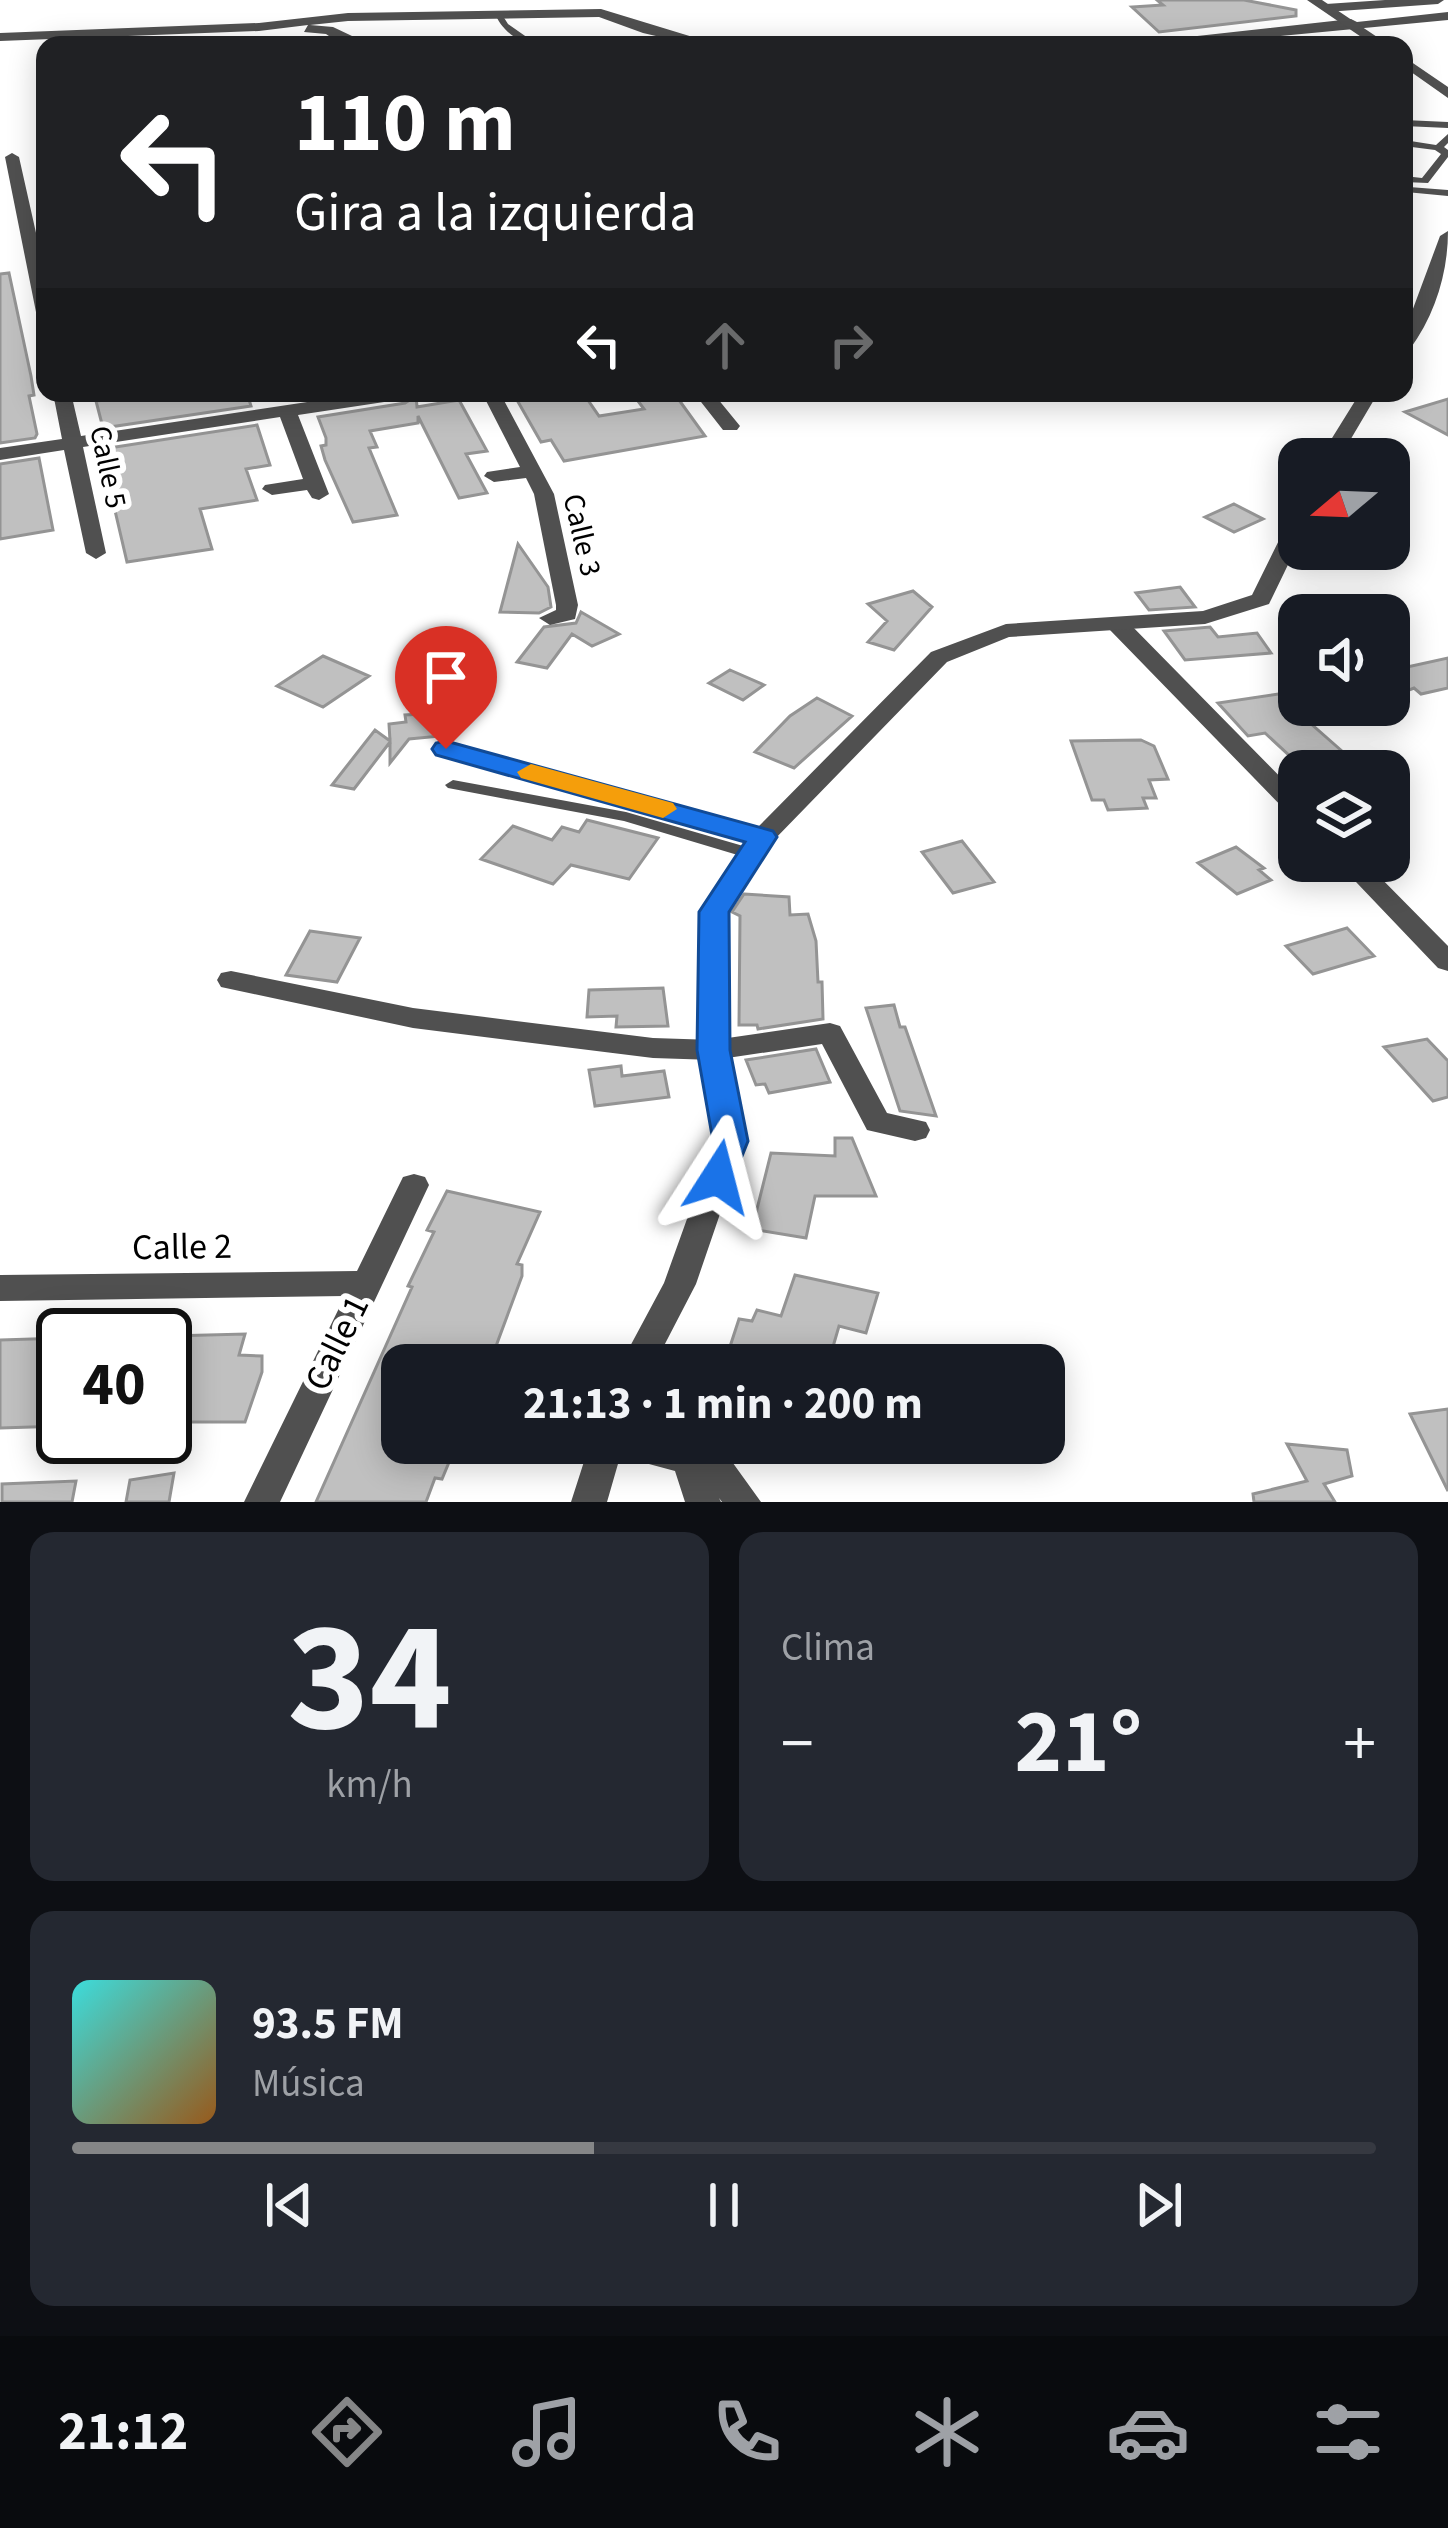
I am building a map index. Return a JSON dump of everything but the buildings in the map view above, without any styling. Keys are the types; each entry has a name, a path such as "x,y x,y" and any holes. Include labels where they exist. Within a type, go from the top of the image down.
{"street":[{"path":"1319,4 1438,0"},
{"path":"1319,4 1369,36"},
{"path":"0,37 259,27 348,17 601,13 674,36"},
{"path":"1242,36 1448,16"},
{"path":"259,27 328,30 341,36"},
{"path":"1413,67 1444,89"},
{"path":"12,157 36,257"},
{"path":"22,208 36,207"},
{"path":"1413,333 1446,247"},
{"name":"Calle 5","path":"64,402 96,553"},
{"path":"0,454 345,402"},
{"name":"Calle 3","path":"496,402 544,494 567,605 566,614 550,618"},
{"path":"710,402 730,426"},
{"path":"1342,438 1364,402"},
{"path":"272,489 316,488 286,411"},
{"path":"494,476 533,471"},
{"path":"648,1344 680,1284 730,1141 713,1050 714,912 757,846 939,658 1006,631 1205,617 1261,599 1278,564"},
{"path":"1117,624 1278,789"},
{"path":"1370,882 1448,962"},
{"path":"231,980 413,1018 538,1036 713,1050 830,1033 877,1122 915,1130"},
{"name":"Calle 1","path":"262,1502 414,1186"},
{"name":"Calle 2","path":"0,1288 365,1283"},
{"path":"589,1502 601,1464"},
{"path":"690,1464 703,1502"},
{"path":"714,1464 743,1502"}],"lane":[{"path":"498,15 520,36"},
{"path":"1413,123 1448,125"},
{"path":"1438,148 1448,137"},
{"path":"1413,144 1446,153 1425,181 1413,180"},
{"path":"1413,190 1448,193"},
{"path":"446,749 757,846"},
{"path":"453,785 757,846"}],"slow traffic":[{"path":"531,772 663,809"}],"route":[{"path":"446,749 763,837 714,912 713,1050 730,1141 718,1177"}]}
